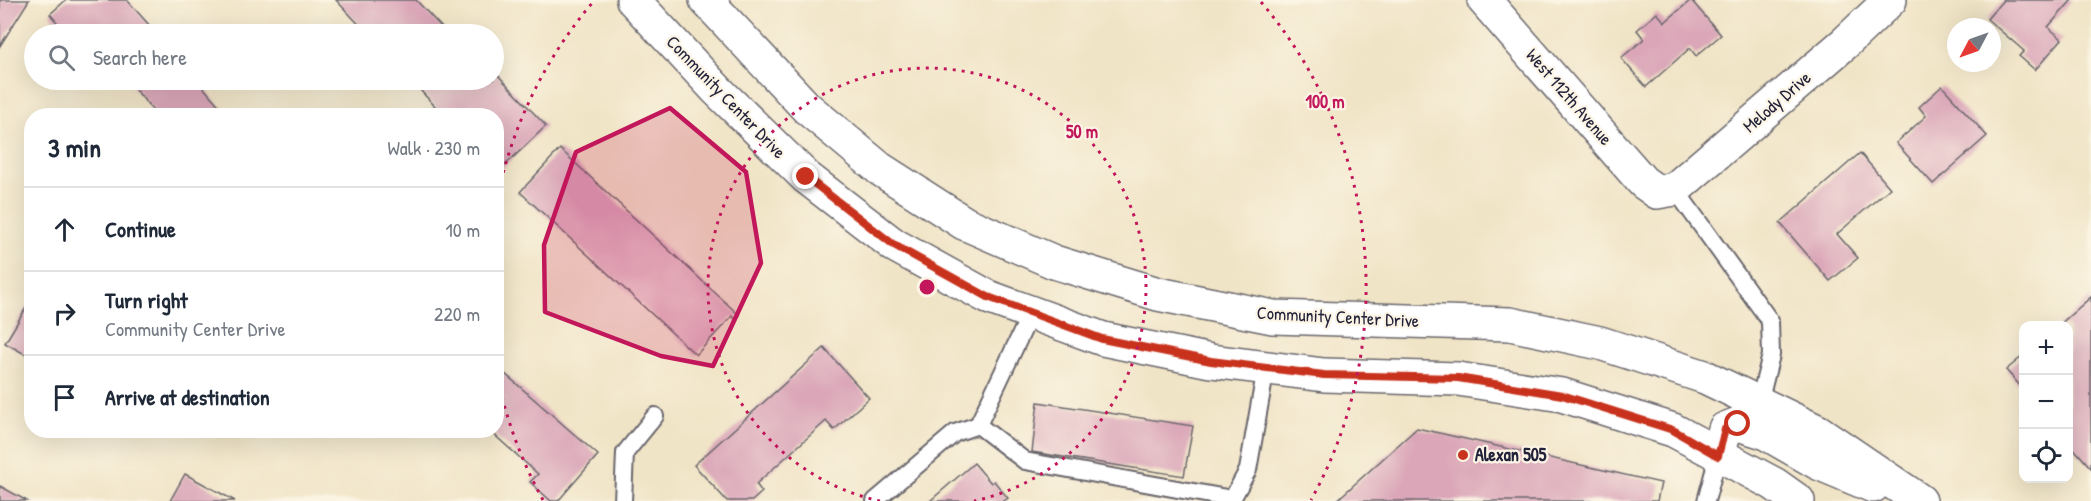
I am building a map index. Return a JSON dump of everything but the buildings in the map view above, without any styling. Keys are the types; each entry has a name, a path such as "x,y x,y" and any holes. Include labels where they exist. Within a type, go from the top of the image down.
{"main road":[{"name":"Community Center Drive","path":"633,0 717,90 806,177 894,245 988,297 1102,339 1211,361 1324,375 1458,378 1562,395 1673,430 1774,484 1798,501"},
{"name":"Community Center Drive","path":"706,0 807,108 880,169 964,224 1054,262 1158,294 1273,317 1510,324 1600,343 1705,377 1759,403 1816,431 1917,498"},
{"name":"West 112th Avenue","path":"1484,0 1643,182 1666,190"},
{"name":"Melody Drive","path":"1666,190 1845,43 1890,0"},
{"path":"1718,456 1725,429 1738,424 1764,432 1818,463 1884,491 1917,498"}],"lane":[{"path":"1666,190 1770,321 1771,356 1759,403"},
{"path":"875,501 955,433 978,425 1030,313"},
{"path":"978,425 1025,461 1232,500 1248,470 1266,368"},
{"path":"623,501 625,453 655,416"},
{"path":"1706,501 1718,456"}],"highlighted area":[{"path":"670,108 746,172 761,263 713,366 661,356 545,312 544,245 576,152"}],"place":[{"name":"Alexan 505","path":"1463,455"}],"route":[{"path":"806,177 894,245 988,297 1102,339 1211,361 1324,375 1458,378 1562,395 1673,430 1718,456 1725,429 1738,424"}]}
